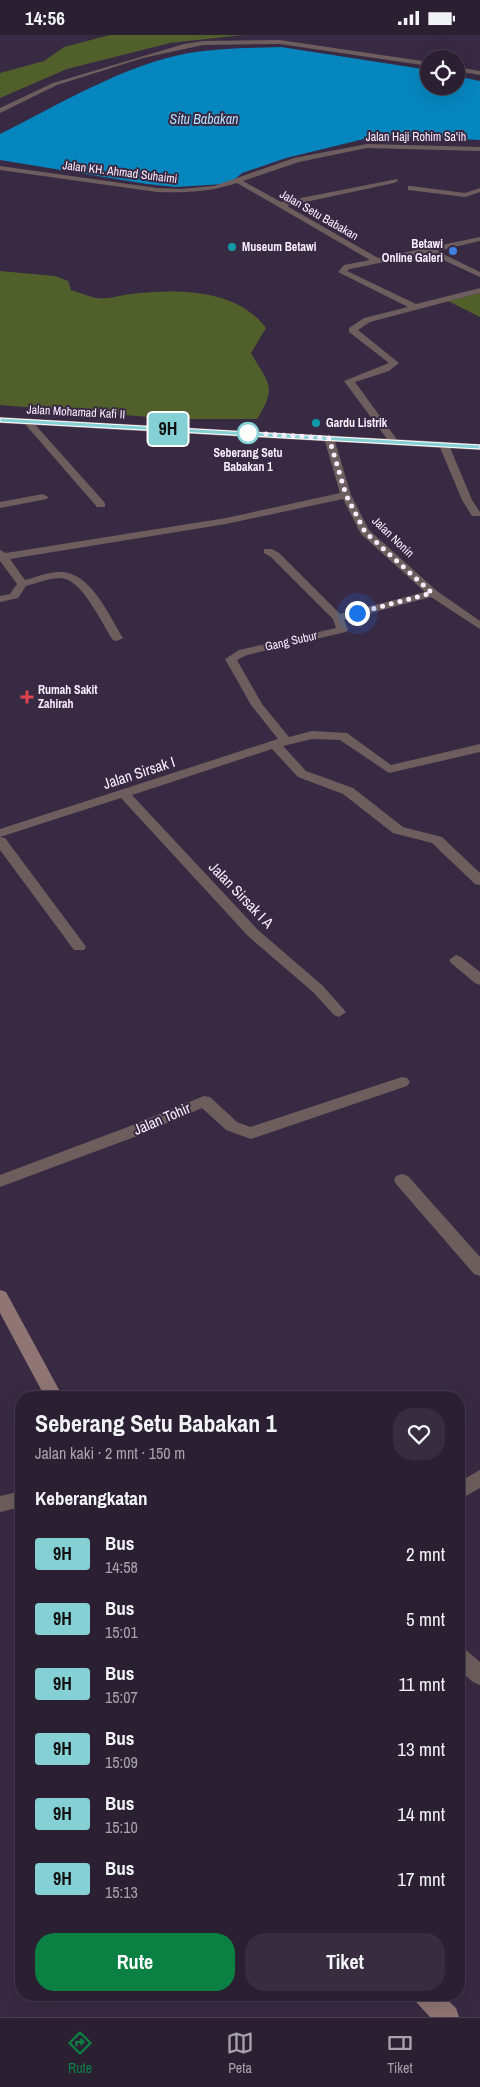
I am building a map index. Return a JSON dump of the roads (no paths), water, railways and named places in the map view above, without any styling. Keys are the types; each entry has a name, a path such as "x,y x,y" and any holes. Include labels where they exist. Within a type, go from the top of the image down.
{"main road":[{"name":"Jalan Mohamad Kafi II","path":"0,420 329,438 390,437 444,445 480,447"},
{"path":"0,1297 51,1391"},
{"path":"431,2001 447,2017"}],"street":[{"path":"0,111 54,84 184,45 252,41 280,43 420,63"},
{"path":"465,70 480,73"},
{"name":"Jalan Haji Rohim Sa'ih","path":"237,180 297,160 367,146 480,149"},
{"name":"Jalan KH. Ahmad Suhaimi","path":"0,168 157,190 180,191 215,188 237,180"},
{"name":"Jalan Setu Babakan","path":"237,180 377,261"},
{"path":"280,205 394,181"},
{"path":"411,188 464,195 480,190"},
{"path":"415,307 342,272 347,267 478,241"},
{"path":"428,251 480,275"},
{"path":"390,437 349,381 386,369 395,363 352,330 367,321 480,290"},
{"path":"28,422 101,505"},
{"name":"Jalan Nonin","path":"329,438 346,495 365,532 432,593 480,626"},
{"path":"444,445 467,499 476,514"},
{"path":"22,584 2,555 226,521 346,495"},
{"path":"0,505 43,497"},
{"path":"268,551 275,555 338,618 432,593"},
{"path":"0,599 14,596 22,584 62,575 72,576 94,600 117,638"},
{"name":"Gang Subur","path":"281,743 231,659 243,652 342,630 338,618"},
{"name":"Jalan Sirsak I","path":"0,833 126,795 281,743 312,735 342,736 390,769 480,748"},
{"path":"281,743 302,774 348,791 398,830 437,840 480,881"},
{"name":"Jalan Sirsak I A","path":"126,795 253,933 318,989 340,1012"},
{"path":"0,841 79,947"},
{"path":"456,960 480,980"},
{"name":"Jalan Tohir","path":"0,1181 131,1132 204,1101 226,1123 240,1132 251,1133 402,1082"},
{"path":"402,1180 480,1269"},
{"path":"465,1488 480,1478"},
{"path":"0,1504 15,1500"},
{"path":"465,1662 480,1675"}],"water":[{"name":"Situ Babakan","path":"281,47 420,69 420,95 465,95 465,78 480,81 480,140 421,137 364,139 286,158 242,173 234,180 224,184 176,187 0,160 0,134 93,87 141,66 165,58 224,49"}],"place":[{"name":"Museum Betawi","path":"232,247"},
{"name":"Betawi Online Galeri","path":"453,251"},
{"name":"Gardu Listrik","path":"316,423"},
{"name":"Seberang Setu Babakan 1","path":"248,433"},
{"name":"Rumah Sakit Zahirah","path":"27,697"}]}
